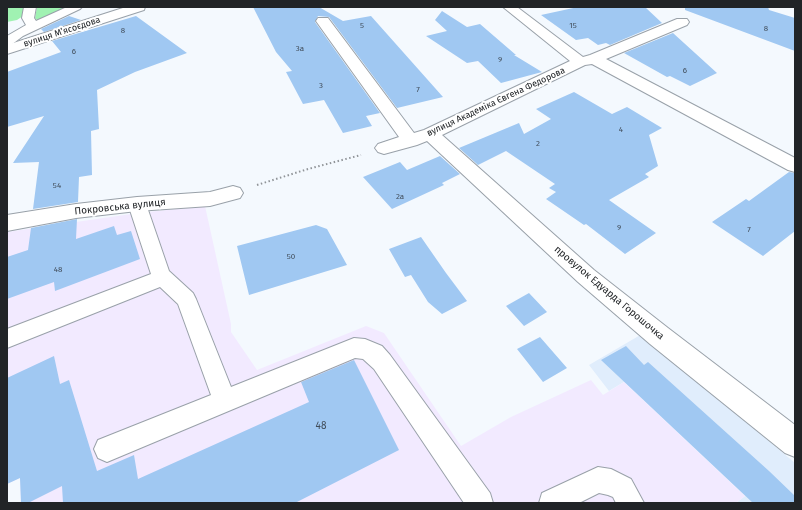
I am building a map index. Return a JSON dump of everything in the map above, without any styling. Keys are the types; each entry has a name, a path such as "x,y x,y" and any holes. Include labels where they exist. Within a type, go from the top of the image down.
{"street":[{"name":"вулиця Мʼясоєдова","path":"7,50 139,7"},
{"name":"вулиця Академіка Євгена Федорова","path":"509,7 587,61"},
{"path":"323,21 420,137"},
{"name":"вулиця Академіка Євгена Федорова","path":"384,148 420,137 587,61 682,22"},
{"path":"587,61 795,166"},
{"name":"провулок Едуарда Горошочка","path":"420,137 659,336 795,443"},
{"name":"Покровська вулиця","path":"7,224 76,211 137,204 210,199 233,193"}],"lane":[{"path":"30,7 28,18 33,27"},
{"path":"7,42 19,33 76,7"},
{"path":"10,24 25,24 33,27"},
{"path":"137,204 159,268 164,277 186,299 225,401"},
{"path":"7,339 164,277"},
{"path":"107,449 354,348 364,349 374,353 382,362 480,503"},
{"path":"552,503 598,480 611,482 622,488 631,503"}],"path":[{"path":"233,193 308,169 384,148"}],"shaded area":[{"path":"205,206 231,324 231,332 257,370 366,326 384,333 461,446 511,417 591,380 603,395 624,382 745,496 736,503 21,503 20,478 7,484 7,232 138,213"},
{"path":"642,334 795,463 795,503 736,503 745,496 624,382 609,391 589,365"}],"green space":[{"path":"7,7 24,7 23,16 17,20 7,22"},
{"path":"37,7 71,7 37,20 35,18"}],"building":[{"path":"253,7 319,7 343,21 371,16 443,97 397,108 329,17 318,16 315,22 380,113 366,116 372,126 343,133 324,100 303,104 286,72 292,71 276,52"},
{"path":"578,7 645,7 662,23 610,45 606,43 598,45 588,38 576,40 541,15"},
{"path":"685,7 768,7 769,10 795,18 795,51 685,10"},
{"path":"442,11 467,27 480,24 516,55 514,55 542,72 501,83 478,61 467,63 426,36 447,31 435,20"},
{"path":"69,16 81,20 44,32 41,29"},
{"path":"136,16 187,53 135,72 97,90 99,129 91,131 92,175 79,177 78,202 33,209 39,162 13,163 44,116 7,127 7,72 61,52 52,41"},
{"path":"673,33 717,73 690,86 670,76 667,77 624,53"},
{"path":"574,92 612,114 627,107 662,128 649,135 658,166 645,174 649,177 609,200 656,233 625,254 586,224 584,225 546,199 556,192 549,188 555,184 506,151 478,165 459,148 519,123 524,134 551,119 536,109"},
{"path":"440,156 460,174 442,183 444,185 392,209 363,177 400,162 407,170"},
{"path":"789,172 795,173 795,231 763,256 712,222 746,199 749,201"},
{"path":"77,219 76,239 114,226 117,235 131,231 140,259 55,291 54,282 7,299 7,257 28,250 31,228"},
{"path":"316,225 327,229 347,265 249,295 237,246"},
{"path":"421,237 467,301 442,314 428,302 411,275 405,277 389,249"},
{"path":"529,293 547,312 524,326 506,306"},
{"path":"540,337 567,368 543,382 517,349"},
{"path":"626,346 644,365 648,362 769,471 795,496 795,503 753,503 601,360"},
{"path":"54,356 60,384 69,380 97,471 134,455 138,479 309,402 301,382 354,360 399,450 295,503 63,503 62,486 28,503 21,503 20,478 7,484 7,378"}]}
